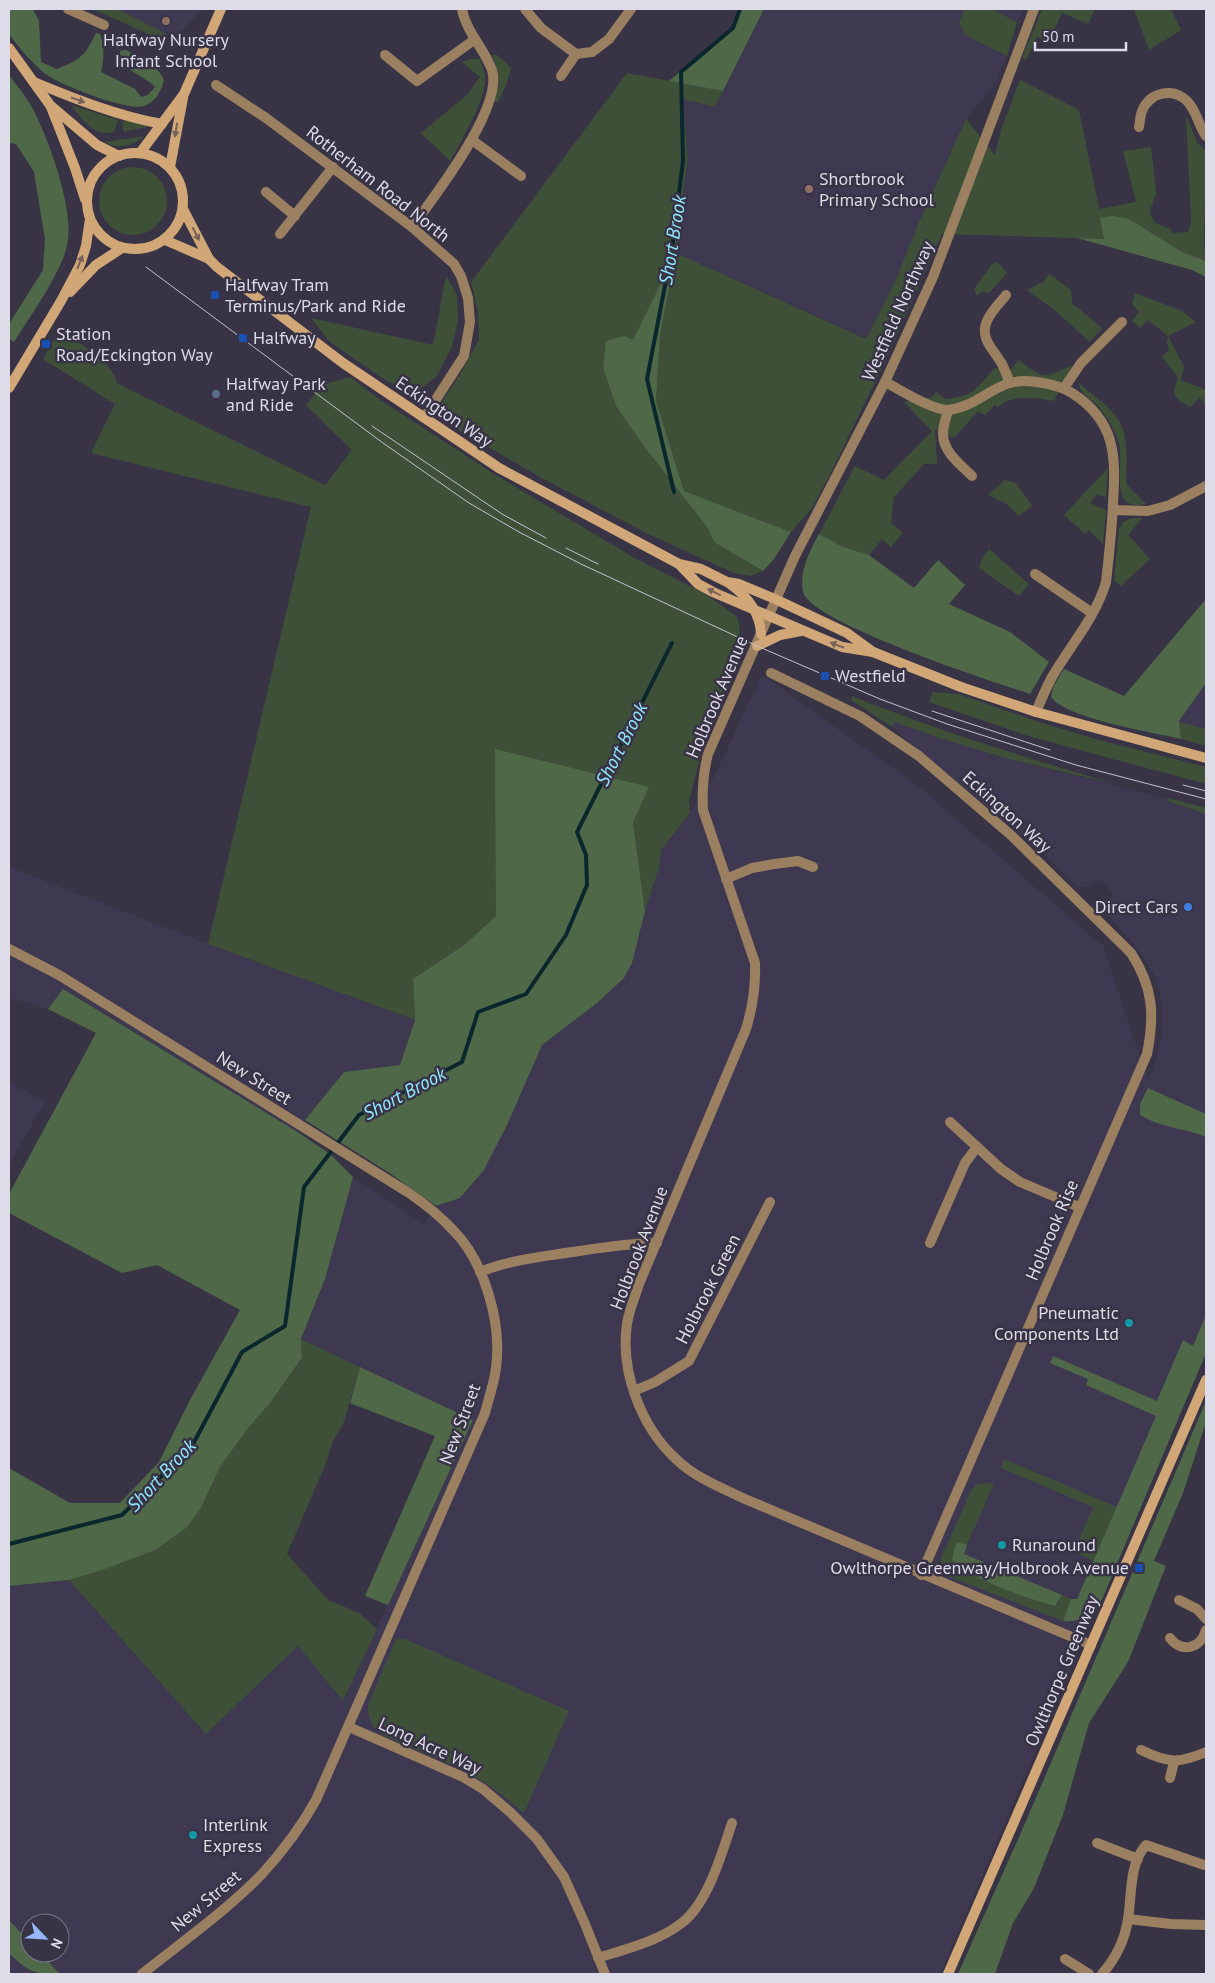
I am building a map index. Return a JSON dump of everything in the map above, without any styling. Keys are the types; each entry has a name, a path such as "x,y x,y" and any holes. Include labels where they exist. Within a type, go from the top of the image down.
{"main road":[{"path":"86,200 90,184 98,171 119,156 128,153 140,153 155,157 170,166 184,94 221,9"},
{"path":"9,48 50,105 97,145 119,156"},
{"path":"33,82 122,115 162,124"},
{"path":"140,153 184,94"},
{"path":"9,388 61,301 80,265 86,246 90,220 86,200 75,168 50,105"},
{"name":"Eckington Way","path":"170,166 178,178 184,200 184,209 209,259"},
{"path":"90,220 110,243 122,248 143,249 165,240 177,226 184,209"},
{"name":"Eckington Way","path":"165,240 209,259 242,287 337,359 499,468 679,564 701,569 727,582 739,584 775,599 847,632 873,652"},
{"path":"61,301 96,264 122,248"},
{"name":"Eckington Way","path":"679,564 698,584 842,647 873,652 961,687 1036,712 1206,758"},
{"path":"727,582 737,589 754,610 759,619 762,634"},
{"path":"757,646 780,635 802,631"},
{"name":"Owlthorpe Greenway","path":"948,1974 1206,1380"}],"street":[{"path":"68,9 104,25"},
{"path":"412,227 472,140 491,92 492,72 464,20 462,9"},
{"path":"525,9 541,28 576,54 592,52 609,39 631,9"},
{"name":"Westfield Northway","path":"768,616 795,556 885,382 933,277 1034,9"},
{"path":"386,55 416,81 474,40"},
{"path":"561,76 576,54"},
{"name":"Rotherham Road North","path":"216,85 266,118 333,167 412,227 454,264 461,276 468,298 470,322 464,356 424,418"},
{"path":"1139,126 1142,111 1147,103 1157,95 1169,92 1179,95 1189,103 1206,136"},
{"path":"472,140 521,176"},
{"path":"280,234 333,167"},
{"path":"266,192 295,216"},
{"path":"1006,295 992,313 985,327 985,336 991,349 1002,364 1010,382"},
{"path":"1064,388 1081,362 1122,322"},
{"path":"885,382 924,403 948,410 969,404 1010,382 1042,382 1064,388 1080,398 1096,412 1106,428 1113,448 1115,468 1106,582 1092,613 1051,678 1036,712"},
{"path":"948,410 943,433 946,447 951,455 972,476"},
{"path":"1113,510 1148,511 1170,505 1206,486"},
{"path":"1035,574 1092,613"},
{"name":"Holbrook Avenue","path":"768,616 757,646 708,754 702,791 703,810 755,962 756,985 753,1005 746,1030 639,1284 627,1325 626,1356 634,1391 645,1419 660,1441 676,1460 692,1471 745,1499 921,1575 1091,1645"},
{"name":"Eckington Way","path":"771,673 860,716 912,751 969,798 1041,863 1131,953 1148,985 1152,1016 1151,1036"},
{"path":"726,879 752,868 774,864 798,861 813,867"},
{"name":"New Street","path":"9,949 59,975 409,1193 434,1211 455,1231 480,1272 490,1298 495,1321 496,1366 493,1388 485,1412 316,1800 296,1833 250,1885 142,1974"},
{"name":"Holbrook Rise","path":"921,1575 1147,1054 1151,1036"},
{"path":"950,1122 976,1147 1020,1182 1079,1207"},
{"path":"930,1243 965,1163 976,1147"},
{"name":"Holbrook Green","path":"634,1391 655,1382 689,1361 770,1202"},
{"path":"480,1272 496,1265 544,1257 635,1243 657,1243"},
{"path":"1179,1600 1197,1609 1206,1619"},
{"path":"1170,1638 1175,1644 1183,1648 1190,1648 1199,1644 1206,1630"},
{"name":"Long Acre Way","path":"349,1727 463,1777 483,1789 510,1812 537,1839 564,1877 582,1916 604,1974"},
{"path":"1141,1750 1161,1759 1174,1762 1189,1760 1206,1752"},
{"path":"1170,1778 1174,1762"},
{"path":"598,1958 670,1932 697,1909 713,1874 732,1823"},
{"path":"1097,1843 1138,1859"},
{"path":"1102,1974 1118,1953 1123,1939 1138,1859 1146,1844 1204,1866"},
{"path":"1128,1919 1171,1924 1206,1925"},
{"path":"1065,1959 1089,1974"}],"shaded area":[{"name":"Halfway Nursery Infant School","path":"117,9 202,9 179,34 167,34"},
{"name":"Shortbrook Primary School","path":"764,9 965,9 959,22 965,35 1007,56 994,85 966,119 919,222 895,282 867,339 676,253 679,218 688,160 683,98 715,107"},
{"path":"991,9 1024,9 1017,22"},
{"path":"762,675 918,786 1103,946 1148,1080 1157,1058 1162,1035 1162,1001 1154,975 1147,961 1109,916 1108,902 1113,893 1099,879 1089,887 1078,887 1042,852 892,727 895,722 939,738 1009,759 1206,808 1206,1353 940,1974 9,1974 9,1586 69,1580 206,1733 298,1645 343,1701 473,1421 301,1339 325,1279 353,1177 424,1224 436,1206 460,1198 484,1170 508,1123 542,1045 597,1003 624,978 632,963 645,911 659,868 661,850 677,831 714,777"},
{"path":"1206,683 1206,729 1179,722"},
{"path":"9,867 208,944 415,1020 400,1065 344,1072 296,1131 64,989 48,1009 9,998"},
{"path":"9,1083 45,1101 9,1165"}],"green space":[{"path":"9,9 33,9 39,21 41,62 57,69 71,63 85,52 96,33 100,34 104,53 101,72 135,89 141,97 148,95 155,87 133,72 124,63 120,51 126,50 148,62 161,74 164,80 160,92 148,104 135,107 109,101 55,80 38,67 11,36 8,26"},
{"path":"93,9 117,9 167,34 157,38"},
{"path":"740,9 764,9 723,91 669,81 733,28"},
{"path":"965,9 991,9 1017,22 1007,56 965,35 959,22"},
{"path":"1042,9 1095,9 1088,24 1062,13 1048,41 1037,37 1026,60 1022,58"},
{"path":"1134,9 1171,9 1181,30 1149,50"},
{"path":"492,55 497,55 511,68 507,83 498,102 494,102 498,78 497,67"},
{"path":"480,59 483,68 485,76 482,97 450,161 421,133 468,94 480,77 462,62"},
{"path":"627,73 723,91 715,107 683,99 688,160 679,218 676,253 866,339 895,282 919,222 966,119 995,155 1001,130 1020,80 1079,110 1099,209 1136,202 1123,151 1151,147 1156,194 1150,210 1151,216 1155,223 1171,229 1172,233 1188,232 1191,221 1186,115 1197,142 1206,151 1204,249 1206,250 1206,261 1184,253 1142,227 1105,239 942,234 884,364 829,476 812,508 791,532 684,491 656,401 660,335 675,255 633,341 603,368 616,406 643,445 707,527 714,542 763,571 750,576 734,573 650,535 542,478 448,424 437,415 441,404 479,340 478,312 471,282"},
{"path":"9,75 33,108 54,159 64,197 69,231 64,256 58,269 14,342 9,339 9,324 43,270 45,239 34,172 16,144 9,143"},
{"path":"71,105 118,120 114,132 100,132 89,126"},
{"path":"124,120 148,125 147,127 124,132 122,124"},
{"path":"144,136 126,146 115,146 105,142"},
{"path":"133,167 146,170 157,177 164,188 167,201 164,214 157,225 146,232 133,235 120,232 109,225 102,214 99,201 102,188 109,177 120,170"},
{"path":"1112,216 1129,219 1184,253 1206,261 1206,277 1192,270 1077,238 1104,239 1100,218"},
{"path":"676,253 660,335 656,401 684,491 791,532 774,559 763,571 714,542 707,527 643,445 616,406 603,368 606,341 624,336 633,340"},
{"path":"997,262 1007,273 989,293 982,291 977,296 974,289 992,264"},
{"path":"1049,274 1071,290 1072,303 1102,328 1090,342 1057,312 1027,290 1043,282"},
{"path":"446,276 457,295 458,320 452,347 436,377 418,391 409,392 384,379 330,342 311,318 433,345"},
{"path":"1135,293 1182,311 1196,322 1168,336 1148,320 1140,328 1132,321 1139,312 1132,304"},
{"path":"65,335 89,349 103,361 110,368 118,384 325,485 352,450 306,405 322,385 350,377 382,401 494,474 631,556 707,595 736,616 739,623 740,651 708,726 689,801 690,813 661,850 659,868 645,911 633,821 496,750 496,916 464,945 413,979 415,1020 208,944 311,507 91,453 115,404 43,359 56,336"},
{"path":"1168,336 1184,367 1181,380 1206,390 1206,407 1200,397 1190,407 1180,401 1175,395 1178,377 1162,357 1169,350"},
{"path":"1019,360 1039,374 1044,375 1055,373 1072,365 1054,401 1025,398 1011,400 998,407 995,405 985,415 978,411 954,438 935,429 937,464 924,464 894,497 891,523 903,533 891,547 882,539 869,555 843,547 819,534 855,466 884,480 932,431 904,402 932,397 936,392 945,399 963,396 979,386 995,368 1010,370"},
{"path":"1079,383 1106,406 1119,421 1125,437 1126,482 1146,504 1134,505 1126,501 1122,494 1119,443 1105,414 1081,391"},
{"path":"1108,468 1106,497 1096,495 1090,503 1106,510 1103,544 1089,530 1085,534 1064,515"},
{"path":"1005,480 1016,483 1032,506 1019,516 1007,504 988,495"},
{"path":"1131,518 1142,518 1128,535 1150,559 1121,586 1114,580 1119,529 1123,522"},
{"path":"819,534 843,547 869,555 914,588 938,560 965,585 949,604 1010,632 1049,662 1030,694 944,665 869,635 814,605 803,592 802,584 809,554"},
{"path":"989,549 1029,584 1019,596 979,568 982,558"},
{"path":"1206,599 1206,683 1179,721 1181,739 1092,718 1060,705 1051,697 1053,687 1064,669 1124,696"},
{"path":"933,692 958,694 1095,739 1206,767 1206,784 1028,736 929,702"},
{"path":"852,696 949,732 1114,784 1009,759 939,738 895,722 892,727 851,700"},
{"path":"1179,722 1206,729 1206,746 1181,739"},
{"path":"495,749 649,787 633,822 645,911 632,963 624,978 597,1003 542,1045 508,1123 484,1170 460,1198 436,1206 391,1174 305,1120 344,1072 400,1065 415,1020 413,979 464,945 496,916"},
{"path":"1168,798 1206,808 1206,814 1167,801"},
{"path":"63,989 296,1131 330,1154 353,1177 325,1279 301,1339 302,1358 220,1467 201,1508 186,1528 155,1550 99,1571 69,1580 9,1586 9,1468 70,1503 120,1503 159,1462 190,1400 240,1310 157,1265 122,1273 9,1213 9,1194 96,1033 48,1009"},
{"path":"1148,1088 1206,1114 1206,1137 1156,1123 1140,1115 1140,1104"},
{"path":"1206,1315 1206,1353 1100,1604 1087,1615 1075,1621 1063,1621 1071,1599 1077,1599 1156,1416 1086,1385 1088,1379 1050,1363 1053,1356 1157,1401 1183,1340 1193,1346"},
{"path":"301,1339 360,1367 343,1424 333,1441 326,1463 287,1554 328,1600 359,1613 377,1629 343,1701 298,1646 206,1734 69,1580 99,1571 201,1508 220,1467 302,1359"},
{"path":"360,1367 473,1420 388,1605 365,1596 435,1436 350,1403"},
{"path":"1206,1401 1206,1422 1183,1493 1154,1561 1166,1566 1128,1662 1089,1723 1063,1815 1034,1888 1013,1923 995,1974 958,1974 1023,1828"},
{"path":"1004,1459 1117,1507 1094,1561 1074,1552 1093,1507 1001,1468"},
{"path":"977,1484 994,1484 967,1545 957,1543 954,1550 976,1575 988,1583 1057,1604 1062,1595 1071,1599 1063,1621 950,1577 941,1566 941,1558 971,1491"},
{"path":"957,1542 967,1545 964,1554 1062,1595 1055,1606 1030,1599 971,1574 952,1559"},
{"path":"396,1639 405,1639 569,1711 524,1813 497,1791 470,1773 383,1735 373,1726 368,1705"},
{"path":"9,1920 20,1932 20,1963 50,1963 60,1974 32,1971 21,1964 9,1953"}],"waterway":[{"name":"Short Brook","path":"674,492 647,379 672,249 683,161 681,72 733,28 740,9"},
{"name":"Short Brook","path":"9,1544 122,1515 192,1446 242,1352 285,1326 304,1187 359,1115 462,1062 478,1012 526,994 566,935 587,885 586,855 577,832 672,643"}],"tram line":[{"path":"146,267 383,443 469,503 519,532 581,564 757,646 880,699 947,724 1076,765 1206,799"},
{"path":"372,426 502,514 546,538"},
{"path":"566,548 598,564"},
{"path":"932,711 1050,750"},
{"path":"1183,785 1206,791"}],"place":[{"name":"Halfway Nursery Infant School","path":"166,21"},
{"name":"Shortbrook Primary School","path":"809,189"},
{"name":"Halfway Tram Terminus/Park and Ride","path":"215,295"},
{"name":"Halfway","path":"243,338"},
{"name":"Station Road/Eckington Way","path":"46,344"},
{"name":"Halfway Park and Ride","path":"216,394"},
{"name":"Westfield","path":"825,676"},
{"name":"Direct Cars","path":"1188,907"},
{"name":"Pneumatic Components Ltd","path":"1129,1323"},
{"name":"Runaround","path":"1002,1545"},
{"name":"Owlthorpe Greenway/Holbrook Avenue","path":"1139,1568"},
{"name":"Interlink Express","path":"193,1835"}]}
